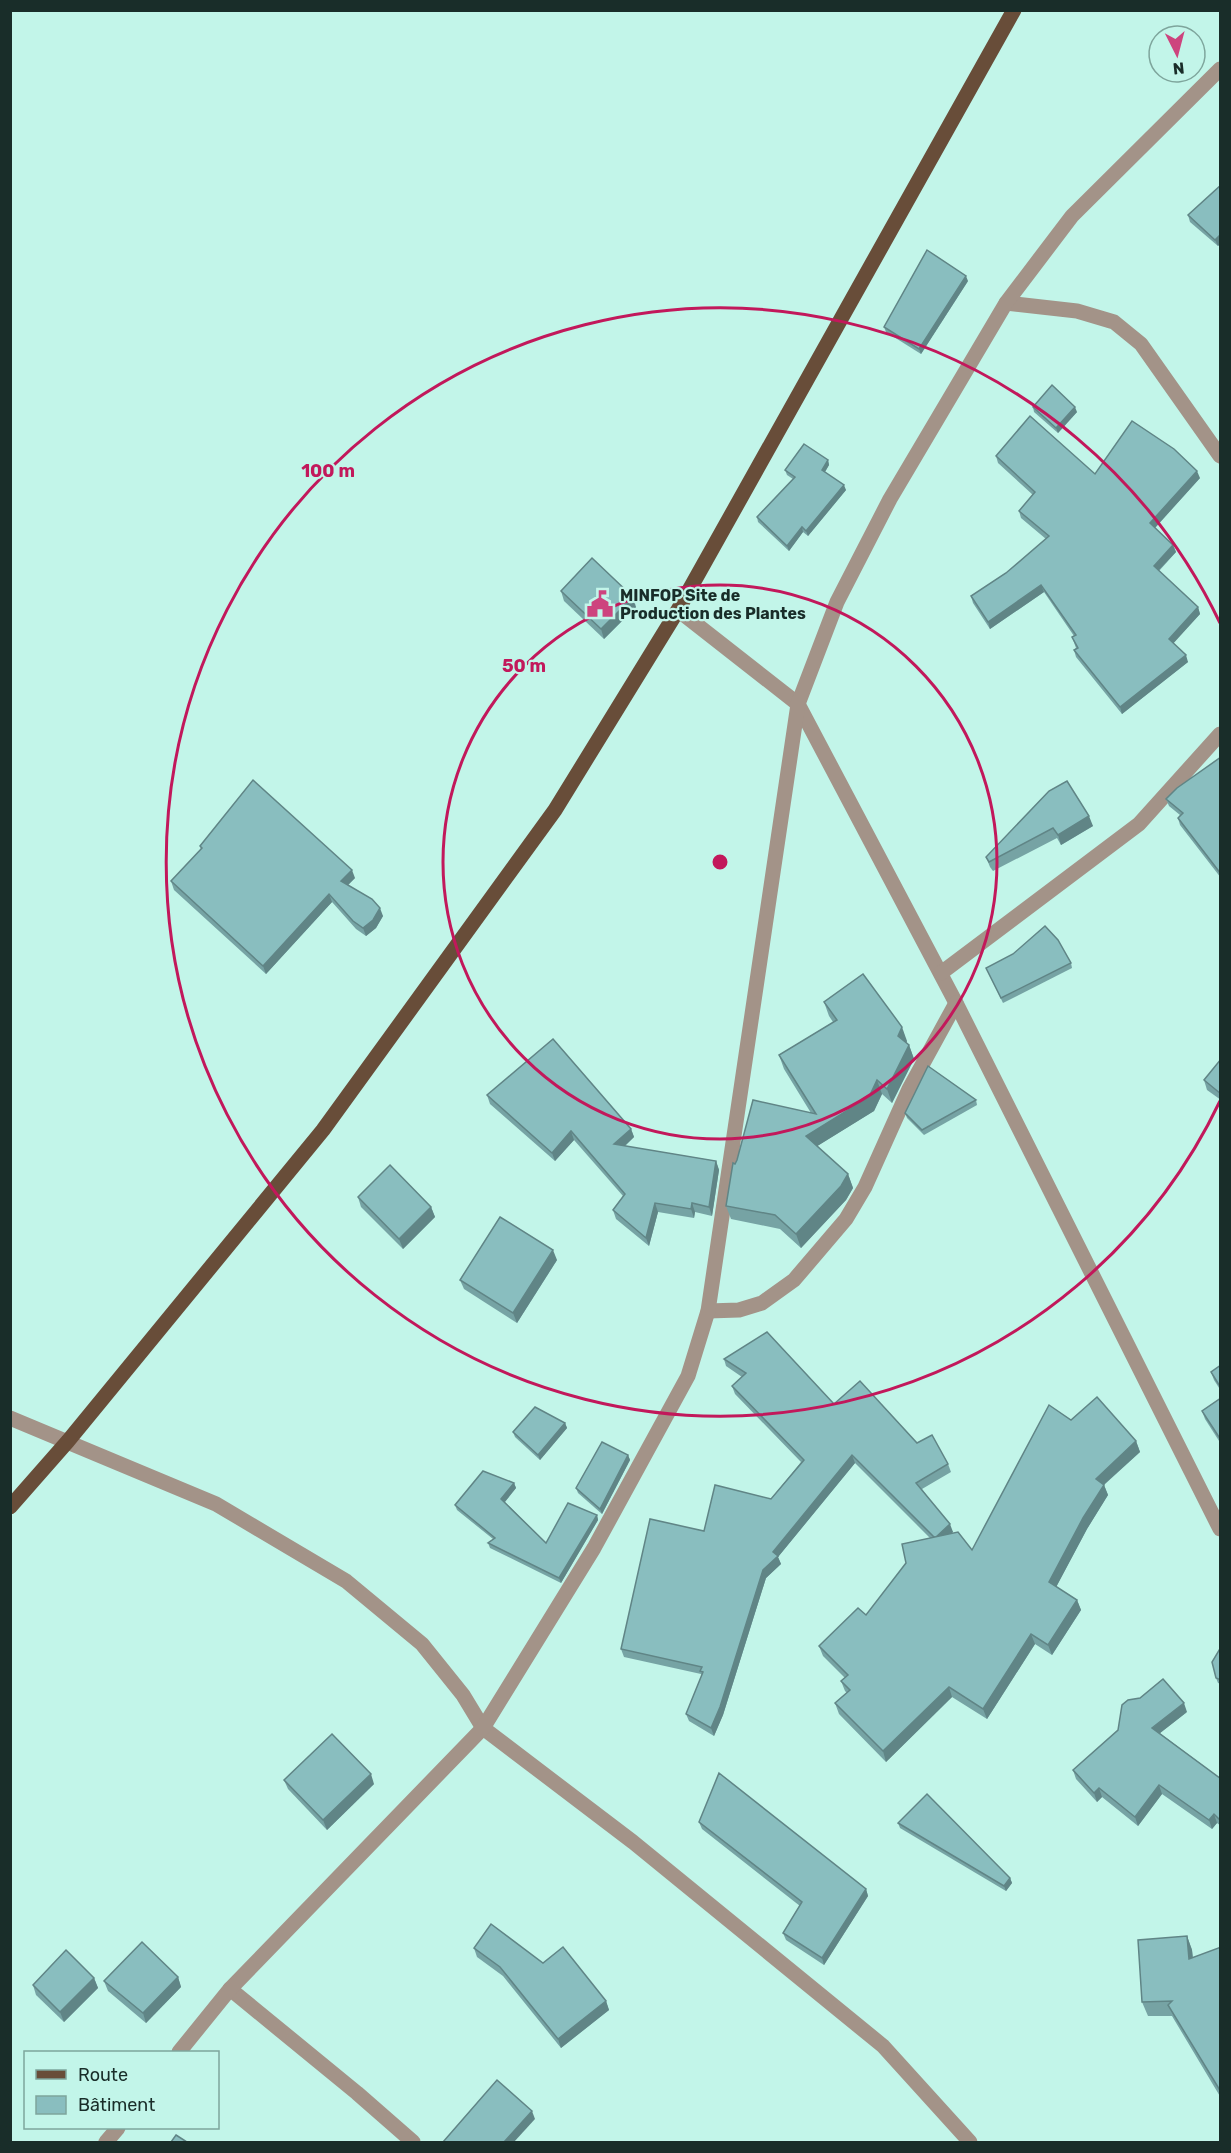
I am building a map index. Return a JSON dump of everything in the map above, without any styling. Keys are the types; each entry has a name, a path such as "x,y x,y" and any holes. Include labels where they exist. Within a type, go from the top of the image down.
{"main road":[{"path":"10,1507 68,1441 323,1130 555,810 678,610 1014,10"}],"street":[{"path":"179,2051 230,1989 483,1728 594,1548 688,1376 708,1311 798,704 837,602 885,510 1006,303 1072,216 1221,69"},
{"path":"1006,303 1077,311 1114,322 1141,344 1221,456"},
{"path":"678,610 798,704 941,973 1221,1529"},
{"path":"941,973 1139,824 1221,734"},
{"path":"708,1311 739,1310 762,1303 794,1280 846,1219 865,1187 909,1089 956,1003"},
{"path":"10,1418 216,1504 346,1581 422,1644 463,1695 483,1728 633,1842 883,2046 970,2142"},
{"path":"230,1989 413,2142"},
{"path":"106,2142 116,2129"}],"building":[{"path":"1221,185 1221,234 1215,240 1188,215"},
{"path":"927,250 966,276 919,349 884,327"},
{"path":"1052,385 1075,407 1056,428 1033,407"},
{"path":"1030,416 1095,474 1132,421 1174,449 1197,471 1150,523 1173,545 1154,566 1198,607 1169,639 1186,655 1120,707 1074,650 1078,648 1072,637 1076,635 1041,585 988,622 971,596 1006,573 1049,536 1019,511 1035,492 996,456"},
{"path":"804,444 828,460 822,470 844,485 806,531 802,527 787,546 757,517 795,477 785,470"},
{"name":"MINFOP Site de Production des Plantes","path":"592,558 633,597 601,629 561,591"},
{"path":"1221,757 1221,874 1178,818 1183,813 1166,799 1177,788"},
{"path":"253,780 352,870 341,881 372,899 380,908 373,920 363,928 353,921 329,894 263,966 171,881 202,848 200,846"},
{"path":"1067,781 1089,816 1058,835 1053,828 989,862 986,857 1049,791"},
{"path":"1045,926 1058,940 1071,963 1001,998 986,968 1013,954"},
{"path":"863,974 902,1027 898,1036 909,1045 887,1089 877,1080 869,1097 806,1136 848,1174 841,1186 796,1234 775,1215 726,1206 733,1163 735,1164 737,1160 753,1100 816,1114 779,1055 837,1020 824,1002"},
{"path":"553,1039 631,1129 614,1144 716,1161 709,1207 692,1203 691,1209 655,1203 646,1238 613,1210 625,1194 571,1131 552,1153 487,1095"},
{"path":"1221,1059 1221,1094 1204,1080"},
{"path":"928,1066 976,1100 922,1130 905,1113"},
{"path":"390,1165 431,1207 399,1239 358,1197"},
{"path":"500,1217 553,1250 513,1313 460,1280"},
{"path":"767,1332 834,1404 860,1381 917,1443 932,1435 948,1464 916,1483 950,1524 934,1537 852,1455 773,1552 778,1556 763,1570 720,1707 711,1728 686,1714 703,1672 700,1671 702,1667 621,1649 650,1519 704,1531 715,1485 771,1499 804,1460 732,1386 746,1373 724,1359"},
{"path":"1221,1365 1221,1388 1211,1372"},
{"path":"1097,1397 1136,1441 1096,1479 1104,1485 1083,1518 1049,1582 1077,1600 1048,1645 1031,1634 983,1709 949,1687 883,1751 835,1703 850,1690 841,1681 848,1675 819,1646 858,1608 866,1615 906,1563 902,1544 958,1532 972,1550 1049,1405 1071,1420"},
{"path":"1221,1398 1221,1436 1219,1437 1202,1411"},
{"path":"535,1407 565,1423 538,1455 513,1432"},
{"path":"602,1442 628,1455 600,1509 576,1488"},
{"path":"483,1471 514,1483 501,1499 546,1543 568,1503 597,1515 559,1578 488,1543 495,1538 455,1505"},
{"path":"1221,1647 1221,1680 1216,1678 1212,1662"},
{"path":"1163,1679 1184,1703 1152,1728 1221,1779 1221,1818 1219,1819 1214,1814 1209,1820 1159,1785 1135,1817 1099,1788 1094,1793 1073,1770 1118,1730 1122,1705 1128,1700 1140,1698"},
{"path":"332,1734 371,1774 323,1820 284,1780"},
{"path":"719,1773 866,1889 822,1958 783,1933 802,1902 699,1822"},
{"path":"927,1794 1010,1878 1004,1886 898,1823"},
{"path":"491,1924 543,1963 563,1947 606,2001 558,2039 500,1967 474,1948"},
{"path":"1187,1936 1189,1959 1221,1947 1221,2092 1168,2005 1172,2001 1142,2002 1138,1940"},
{"path":"142,1942 178,1977 143,2013 104,1981"},
{"path":"66,1950 94,1978 60,2012 33,1985"},
{"path":"497,2080 532,2111 504,2142 443,2142"},
{"path":"176,2135 187,2142 171,2142"}],"place":[{"name":"MINFOP Site de Production des Plantes","path":"600,604"}]}
